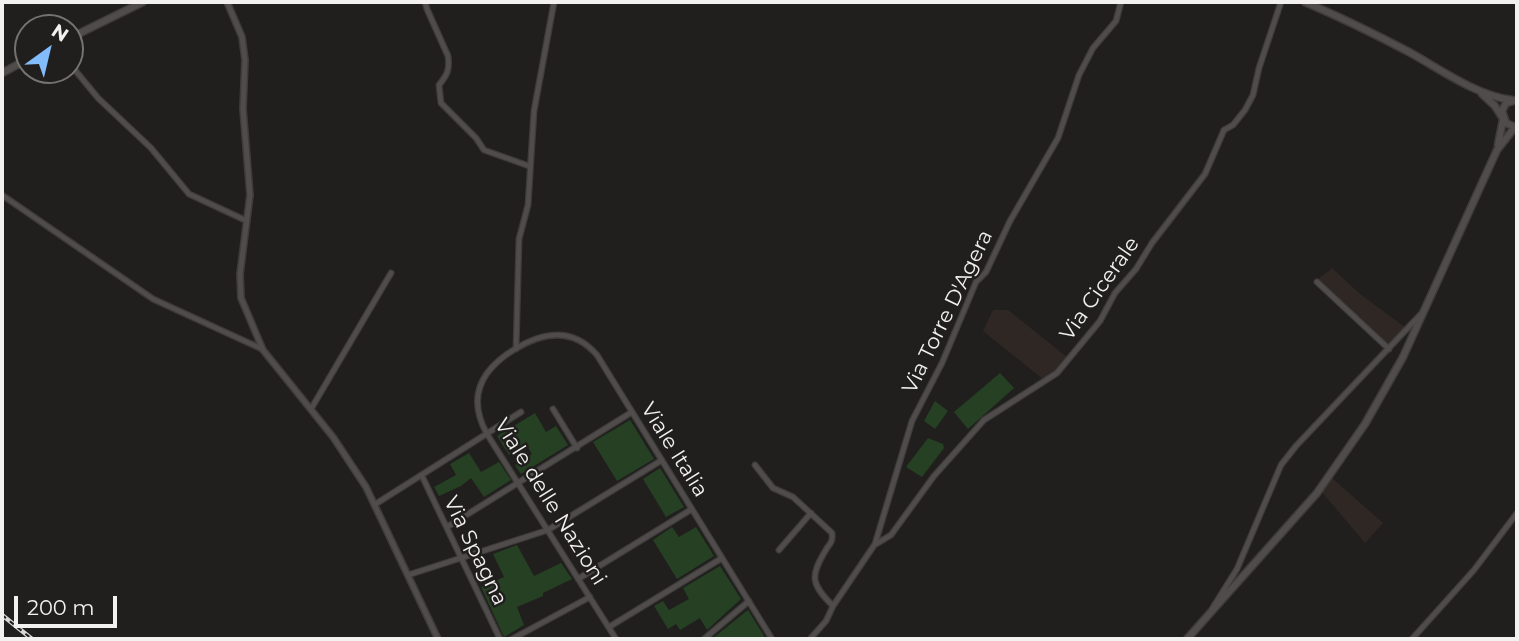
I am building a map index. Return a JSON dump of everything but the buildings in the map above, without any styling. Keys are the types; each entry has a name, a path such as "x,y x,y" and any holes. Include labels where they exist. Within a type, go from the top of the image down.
{"main road":[{"path":"84,31 143,2"},
{"path":"1305,2 1378,36 1478,90 1497,98 1515,99"},
{"path":"1478,90 1495,106 1503,119 1516,127 1497,150"},
{"path":"1188,639 1301,512 1339,463 1386,389 1497,150 1503,108 1515,99"}],"street":[{"path":"228,2 244,48 244,120 250,195 240,274 241,298 263,350 339,445 366,487 438,639"},
{"path":"425,2 449,65 449,73 439,85 441,103 476,138 484,150 529,166"},
{"path":"516,349 519,239 528,205 534,111 554,2"},
{"name":"Via Torre D'Agera","path":"810,639 826,621 876,544 912,421 942,363 976,282 986,272 1010,221 1058,138 1079,75 1093,48 1116,21 1121,2"},
{"name":"Via Cicerale","path":"876,544 891,535 934,476 984,420 1057,373 1100,321 1115,293 1136,269 1152,243 1205,174 1224,130 1233,125 1249,103 1281,2"},
{"path":"84,81 98,98 151,148 189,194 247,221"},
{"path":"2,195 153,299 263,350"},
{"path":"311,409 391,273"},
{"path":"1317,282 1389,349"},
{"path":"1210,614 1215,601 1237,569 1281,465 1303,438 1410,328 1425,308"},
{"name":"Viale Italia","path":"516,349 534,338 552,334 568,335 581,341 597,355 772,639"},
{"name":"Viale delle Nazioni","path":"516,349 496,361 481,381 477,404 481,420 487,434 616,639"},
{"path":"553,409 576,448"},
{"path":"374,505 521,412"},
{"path":"447,527 632,412"},
{"path":"407,575 548,530 662,460"},
{"path":"755,465 773,488 793,497 833,537 818,565 814,579 820,592 834,606"},
{"name":"Via Spagna","path":"422,476 500,639"},
{"path":"578,579 692,509"},
{"path":"779,550 811,513"},
{"path":"1412,639 1474,570 1517,513"},
{"path":"608,627 722,558"},
{"path":"512,639 590,597"},
{"path":"704,639 749,601"}],"shaded area":[{"path":"1332,268 1360,294 1406,328 1388,347 1317,280"},
{"path":"993,310 1008,310 1067,357 1055,371 1043,379 983,331"},
{"path":"1332,478 1383,523 1365,543 1321,491"}],"green space":[{"path":"1000,373 1014,388 968,429 954,412"},
{"path":"935,401 948,411 935,429 924,421"},
{"path":"535,413 546,432 556,426 568,445 521,474 515,465 532,454 526,444 509,455 497,436"},
{"path":"630,420 654,459 617,481 593,442"},
{"path":"928,438 943,444 944,448 922,477 906,467"},
{"path":"469,453 481,472 499,462 511,480 484,497 471,478 439,496 434,487 456,475 450,464"},
{"path":"660,468 684,507 666,517 643,479"},
{"path":"672,527 679,537 696,527 714,556 677,579 653,540"},
{"path":"517,545 534,576 561,563 572,579 517,607 524,625 504,637 481,587 504,577 493,554"},
{"path":"720,566 741,599 707,630 700,618 680,630 676,624 668,629 654,606 663,601 669,610 689,599 683,588"},
{"path":"748,610 766,639 713,638"}],"railway":[{"path":"2,615 32,639"}]}
